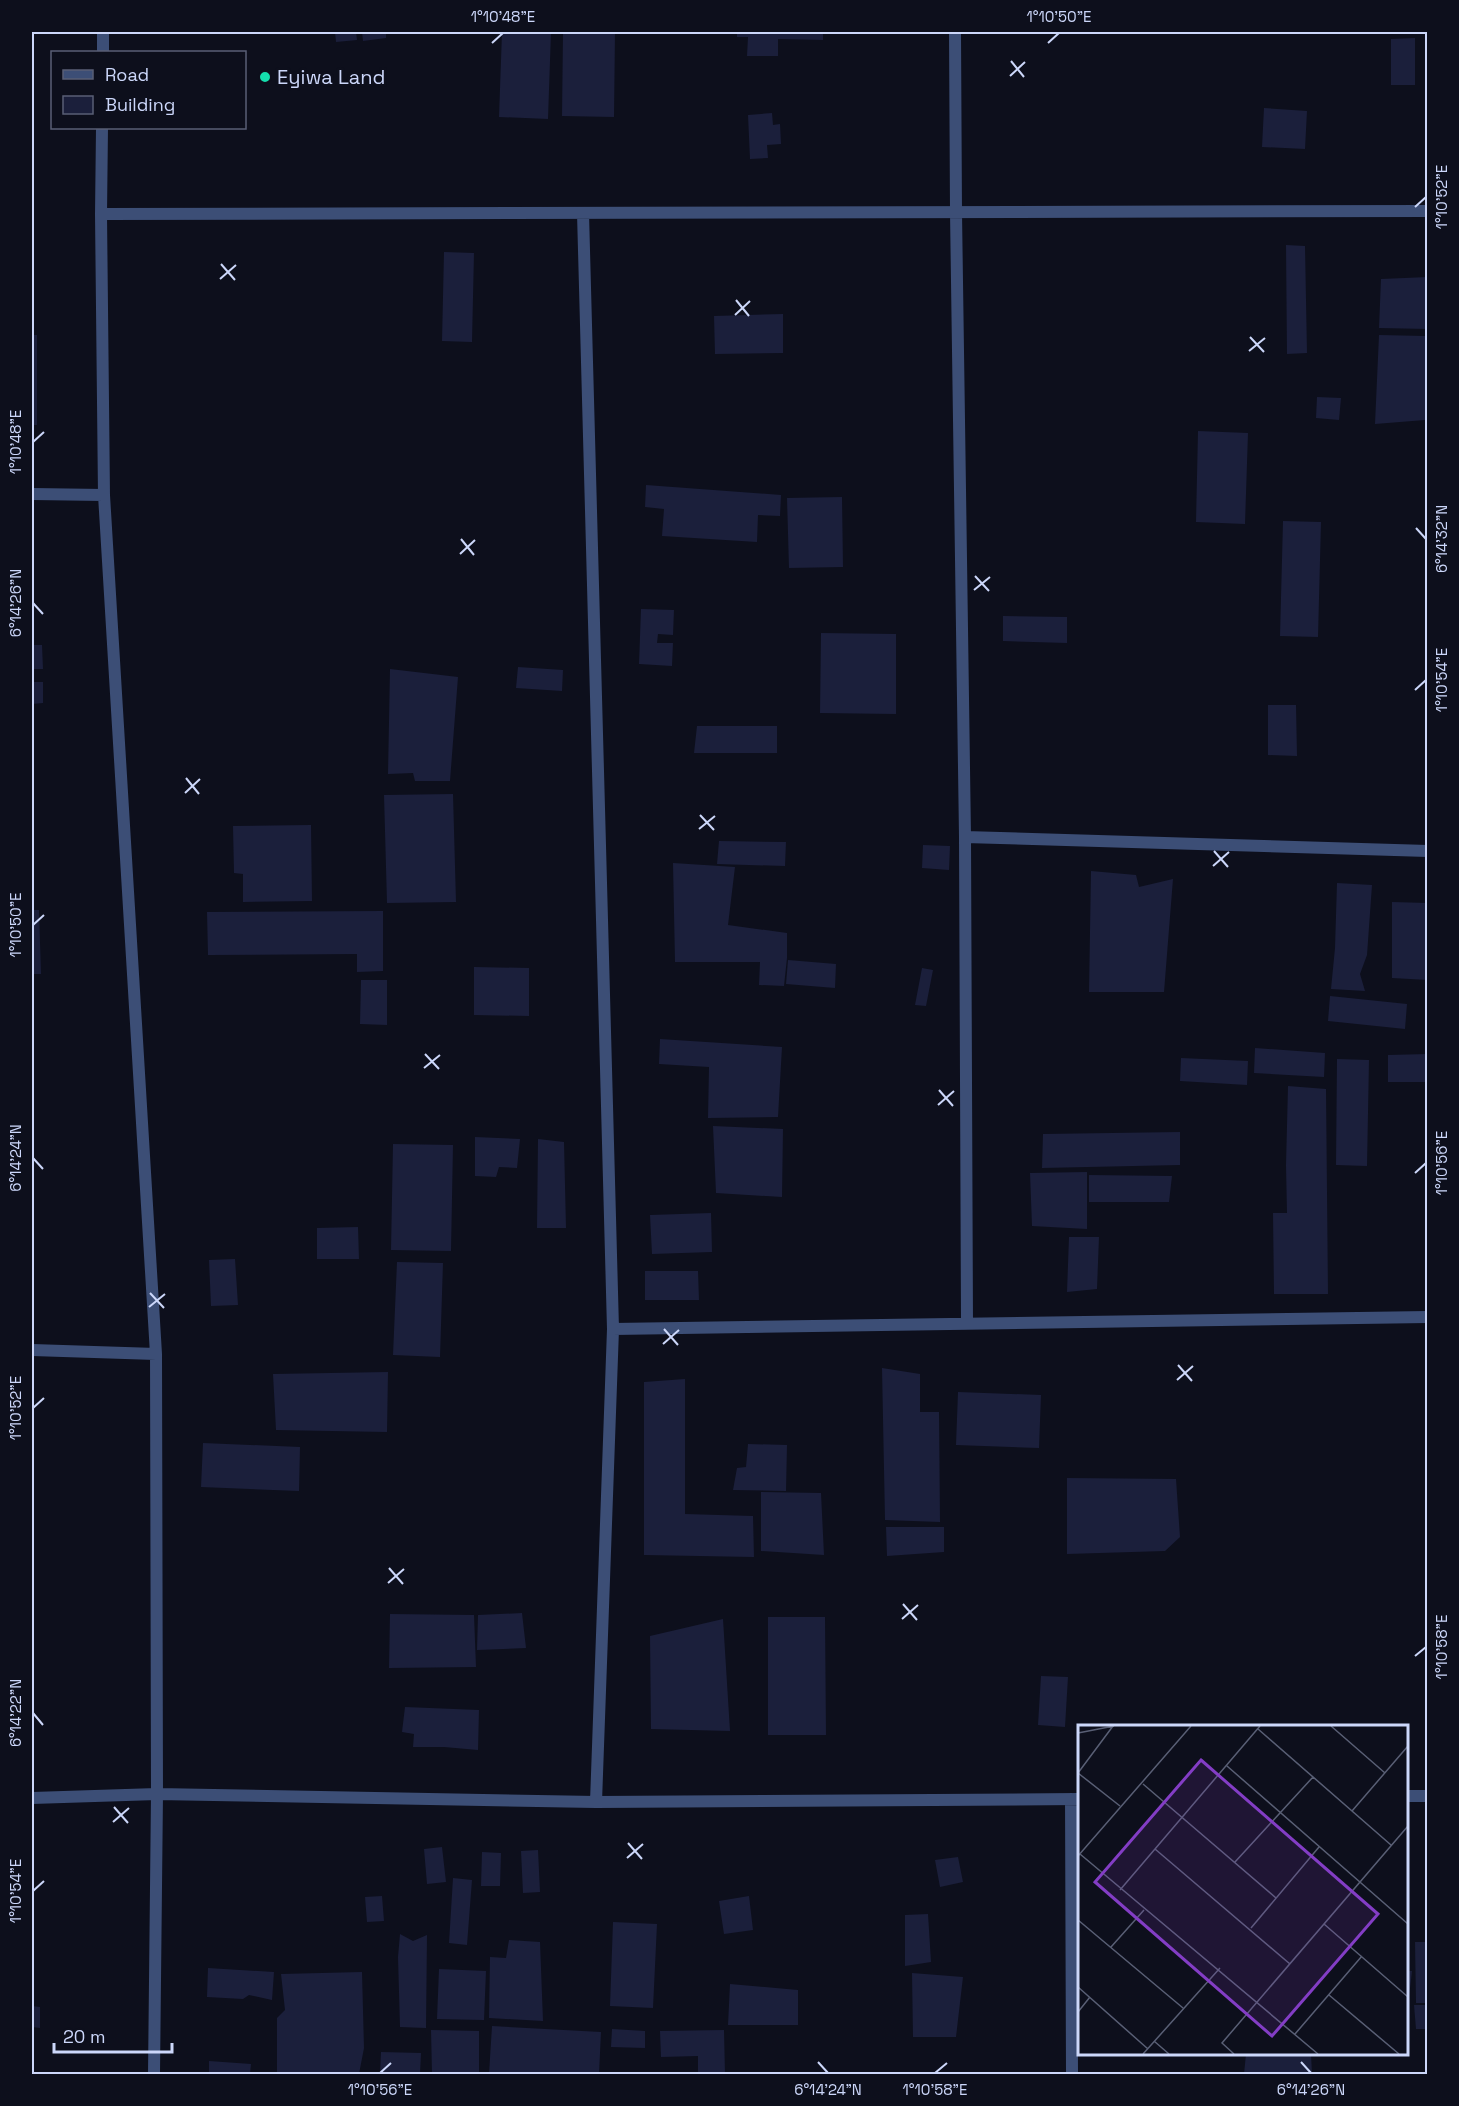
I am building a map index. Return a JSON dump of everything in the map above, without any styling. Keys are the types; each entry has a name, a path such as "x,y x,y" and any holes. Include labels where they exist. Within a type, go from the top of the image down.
{"street":[{"path":"103,32 103,51"},
{"path":"955,32 965,837 967,1323"},
{"path":"102,129 105,495 156,1354 157,1794 154,2074"},
{"path":"101,214 1428,211"},
{"path":"583,213 613,1329 596,1802"},
{"path":"32,494 105,495"},
{"path":"965,837 1428,851"},
{"path":"613,1329 1428,1317"},
{"path":"32,1350 156,1354"},
{"path":"32,1798 157,1794 596,1802 1075,1799 1072,2074"},
{"path":"1408,1796 1428,1796"}],"building":[{"path":"335,32 356,32 357,40 336,42"},
{"path":"362,32 386,32 386,38 363,41"},
{"path":"502,32 551,32 548,119 499,117"},
{"path":"563,32 615,32 614,117 562,116"},
{"path":"737,32 823,32 823,40 778,39 778,56 747,56 748,37 737,37"},
{"path":"1415,38 1415,85 1391,85 1391,39"},
{"path":"1264,108 1307,111 1305,149 1262,147"},
{"path":"772,113 773,125 780,124 781,144 767,145 768,158 750,159 748,115"},
{"path":"1286,245 1305,246 1307,353 1287,354"},
{"path":"444,252 474,253 472,342 442,341"},
{"path":"1428,277 1428,329 1379,328 1381,279"},
{"path":"783,314 783,353 715,354 714,316"},
{"path":"32,335 37,335 37,425 32,425"},
{"path":"1379,335 1425,336 1425,420 1375,424"},
{"path":"1317,397 1341,398 1339,420 1316,418"},
{"path":"1198,431 1248,433 1245,524 1196,522"},
{"path":"646,485 781,495 780,516 758,515 757,542 662,536 664,509 645,507"},
{"path":"842,497 843,567 789,568 787,498"},
{"path":"1283,521 1321,522 1318,637 1280,636"},
{"path":"641,609 674,610 673,635 658,634 657,643 673,643 672,666 639,664"},
{"path":"1003,616 1067,617 1067,643 1003,641"},
{"path":"821,633 896,634 896,714 820,713"},
{"path":"32,645 42,645 43,669 32,669"},
{"path":"518,667 563,670 562,691 516,688"},
{"path":"390,669 458,677 450,781 415,781 413,773 388,774"},
{"path":"32,682 43,682 43,703 32,704"},
{"path":"1268,705 1296,705 1297,756 1268,755"},
{"path":"697,726 777,726 777,753 694,753"},
{"path":"453,794 456,902 387,903 384,795"},
{"path":"311,825 312,901 243,902 243,874 234,873 233,826"},
{"path":"719,841 786,842 785,866 717,864"},
{"path":"923,845 950,846 949,870 922,868"},
{"path":"673,863 735,867 728,925 787,933 784,986 759,985 760,962 675,962"},
{"path":"1091,871 1136,875 1139,887 1173,879 1164,992 1089,992"},
{"path":"1337,883 1372,885 1367,955 1360,974 1365,991 1331,989"},
{"path":"1392,902 1428,903 1428,980 1392,978"},
{"path":"32,910 39,910 41,974 32,974"},
{"path":"383,911 383,971 357,972 357,954 208,955 207,912"},
{"path":"788,960 836,964 835,988 786,984"},
{"path":"474,967 529,968 529,1016 474,1015"},
{"path":"922,968 933,970 926,1006 915,1005"},
{"path":"361,980 387,980 387,1025 360,1024"},
{"path":"1330,996 1407,1004 1405,1029 1328,1021"},
{"path":"660,1039 782,1047 778,1117 708,1118 709,1067 659,1064"},
{"path":"1255,1048 1325,1053 1324,1077 1254,1073"},
{"path":"1428,1054 1428,1082 1388,1082 1388,1055"},
{"path":"1181,1058 1248,1061 1247,1085 1180,1081"},
{"path":"1337,1059 1369,1060 1367,1166 1336,1165"},
{"path":"1288,1086 1326,1089 1328,1294 1274,1294 1273,1213 1287,1213"},
{"path":"713,1126 783,1129 782,1197 716,1193"},
{"path":"1180,1132 1180,1165 1042,1168 1043,1134"},
{"path":"475,1137 520,1139 517,1168 499,1167 496,1177 475,1176"},
{"path":"538,1139 564,1142 566,1228 537,1228"},
{"path":"393,1144 453,1145 451,1251 391,1250"},
{"path":"1087,1172 1087,1229 1032,1226 1030,1173"},
{"path":"1089,1175 1172,1176 1169,1202 1089,1202"},
{"path":"711,1213 712,1252 652,1254 650,1215"},
{"path":"358,1227 359,1259 317,1259 317,1228"},
{"path":"1069,1237 1099,1237 1097,1289 1067,1292"},
{"path":"235,1259 238,1305 211,1306 209,1260"},
{"path":"397,1262 443,1263 440,1357 393,1355"},
{"path":"645,1271 698,1271 699,1300 645,1300"},
{"path":"882,1368 920,1374 920,1412 939,1412 940,1522 885,1520"},
{"path":"388,1372 387,1432 276,1430 273,1374"},
{"path":"685,1379 685,1514 753,1516 754,1557 644,1555 644,1382"},
{"path":"958,1392 1041,1395 1039,1448 956,1445"},
{"path":"203,1443 300,1447 299,1491 201,1487"},
{"path":"748,1444 787,1445 786,1491 733,1490 737,1468 746,1467"},
{"path":"1067,1478 1176,1479 1180,1537 1165,1551 1067,1554"},
{"path":"761,1492 821,1493 824,1555 761,1551"},
{"path":"886,1527 944,1527 944,1552 887,1556"},
{"path":"522,1613 526,1648 477,1650 478,1615"},
{"path":"390,1614 474,1615 476,1667 389,1668"},
{"path":"768,1617 825,1617 826,1735 768,1735"},
{"path":"723,1619 730,1731 651,1729 650,1636"},
{"path":"1041,1676 1068,1677 1065,1727 1038,1725"},
{"path":"405,1707 479,1710 478,1750 413,1747 414,1734 402,1732"},
{"path":"442,1847 446,1882 427,1884 424,1849"},
{"path":"538,1850 540,1892 523,1893 521,1851"},
{"path":"482,1852 501,1853 500,1886 481,1886"},
{"path":"958,1857 963,1882 940,1887 935,1860"},
{"path":"453,1878 472,1880 467,1945 449,1943"},
{"path":"382,1896 384,1921 367,1922 365,1897"},
{"path":"749,1896 753,1930 724,1934 719,1901"},
{"path":"928,1914 931,1962 905,1966 905,1915"},
{"path":"613,1922 657,1924 653,2008 610,2006"},
{"path":"400,1934 413,1941 427,1935 426,2028 400,2027 398,1957"},
{"path":"509,1940 540,1942 543,2021 489,2018 490,1957 506,1958"},
{"path":"1415,1942 1428,1942 1428,2003 1416,2003"},
{"path":"208,1968 274,1972 272,2000 249,1995 243,1999 207,1997"},
{"path":"439,1969 486,1971 484,2020 437,2019"},
{"path":"1408,1971 1412,1971 1409,1997"},
{"path":"362,1972 364,2048 359,2074 277,2074 277,2018 285,2010 281,1974"},
{"path":"912,1973 963,1977 956,2037 913,2037"},
{"path":"730,1984 798,1990 798,2025 728,2025"},
{"path":"1414,2005 1428,2005 1428,2029 1416,2029"},
{"path":"32,2006 40,2007 40,2028 32,2027"},
{"path":"492,2026 601,2032 599,2074 489,2074"},
{"path":"612,2029 645,2031 645,2048 611,2047"},
{"path":"431,2030 479,2031 479,2074 432,2074"},
{"path":"724,2030 725,2074 698,2074 698,2056 661,2057 660,2031"},
{"path":"381,2052 421,2053 420,2074 380,2074"},
{"path":"1246,2055 1311,2055 1312,2074 1244,2074"},
{"path":"209,2061 251,2064 250,2074 209,2074"}],"place":[{"name":"Eyiwa Land","path":"265,77"}]}
